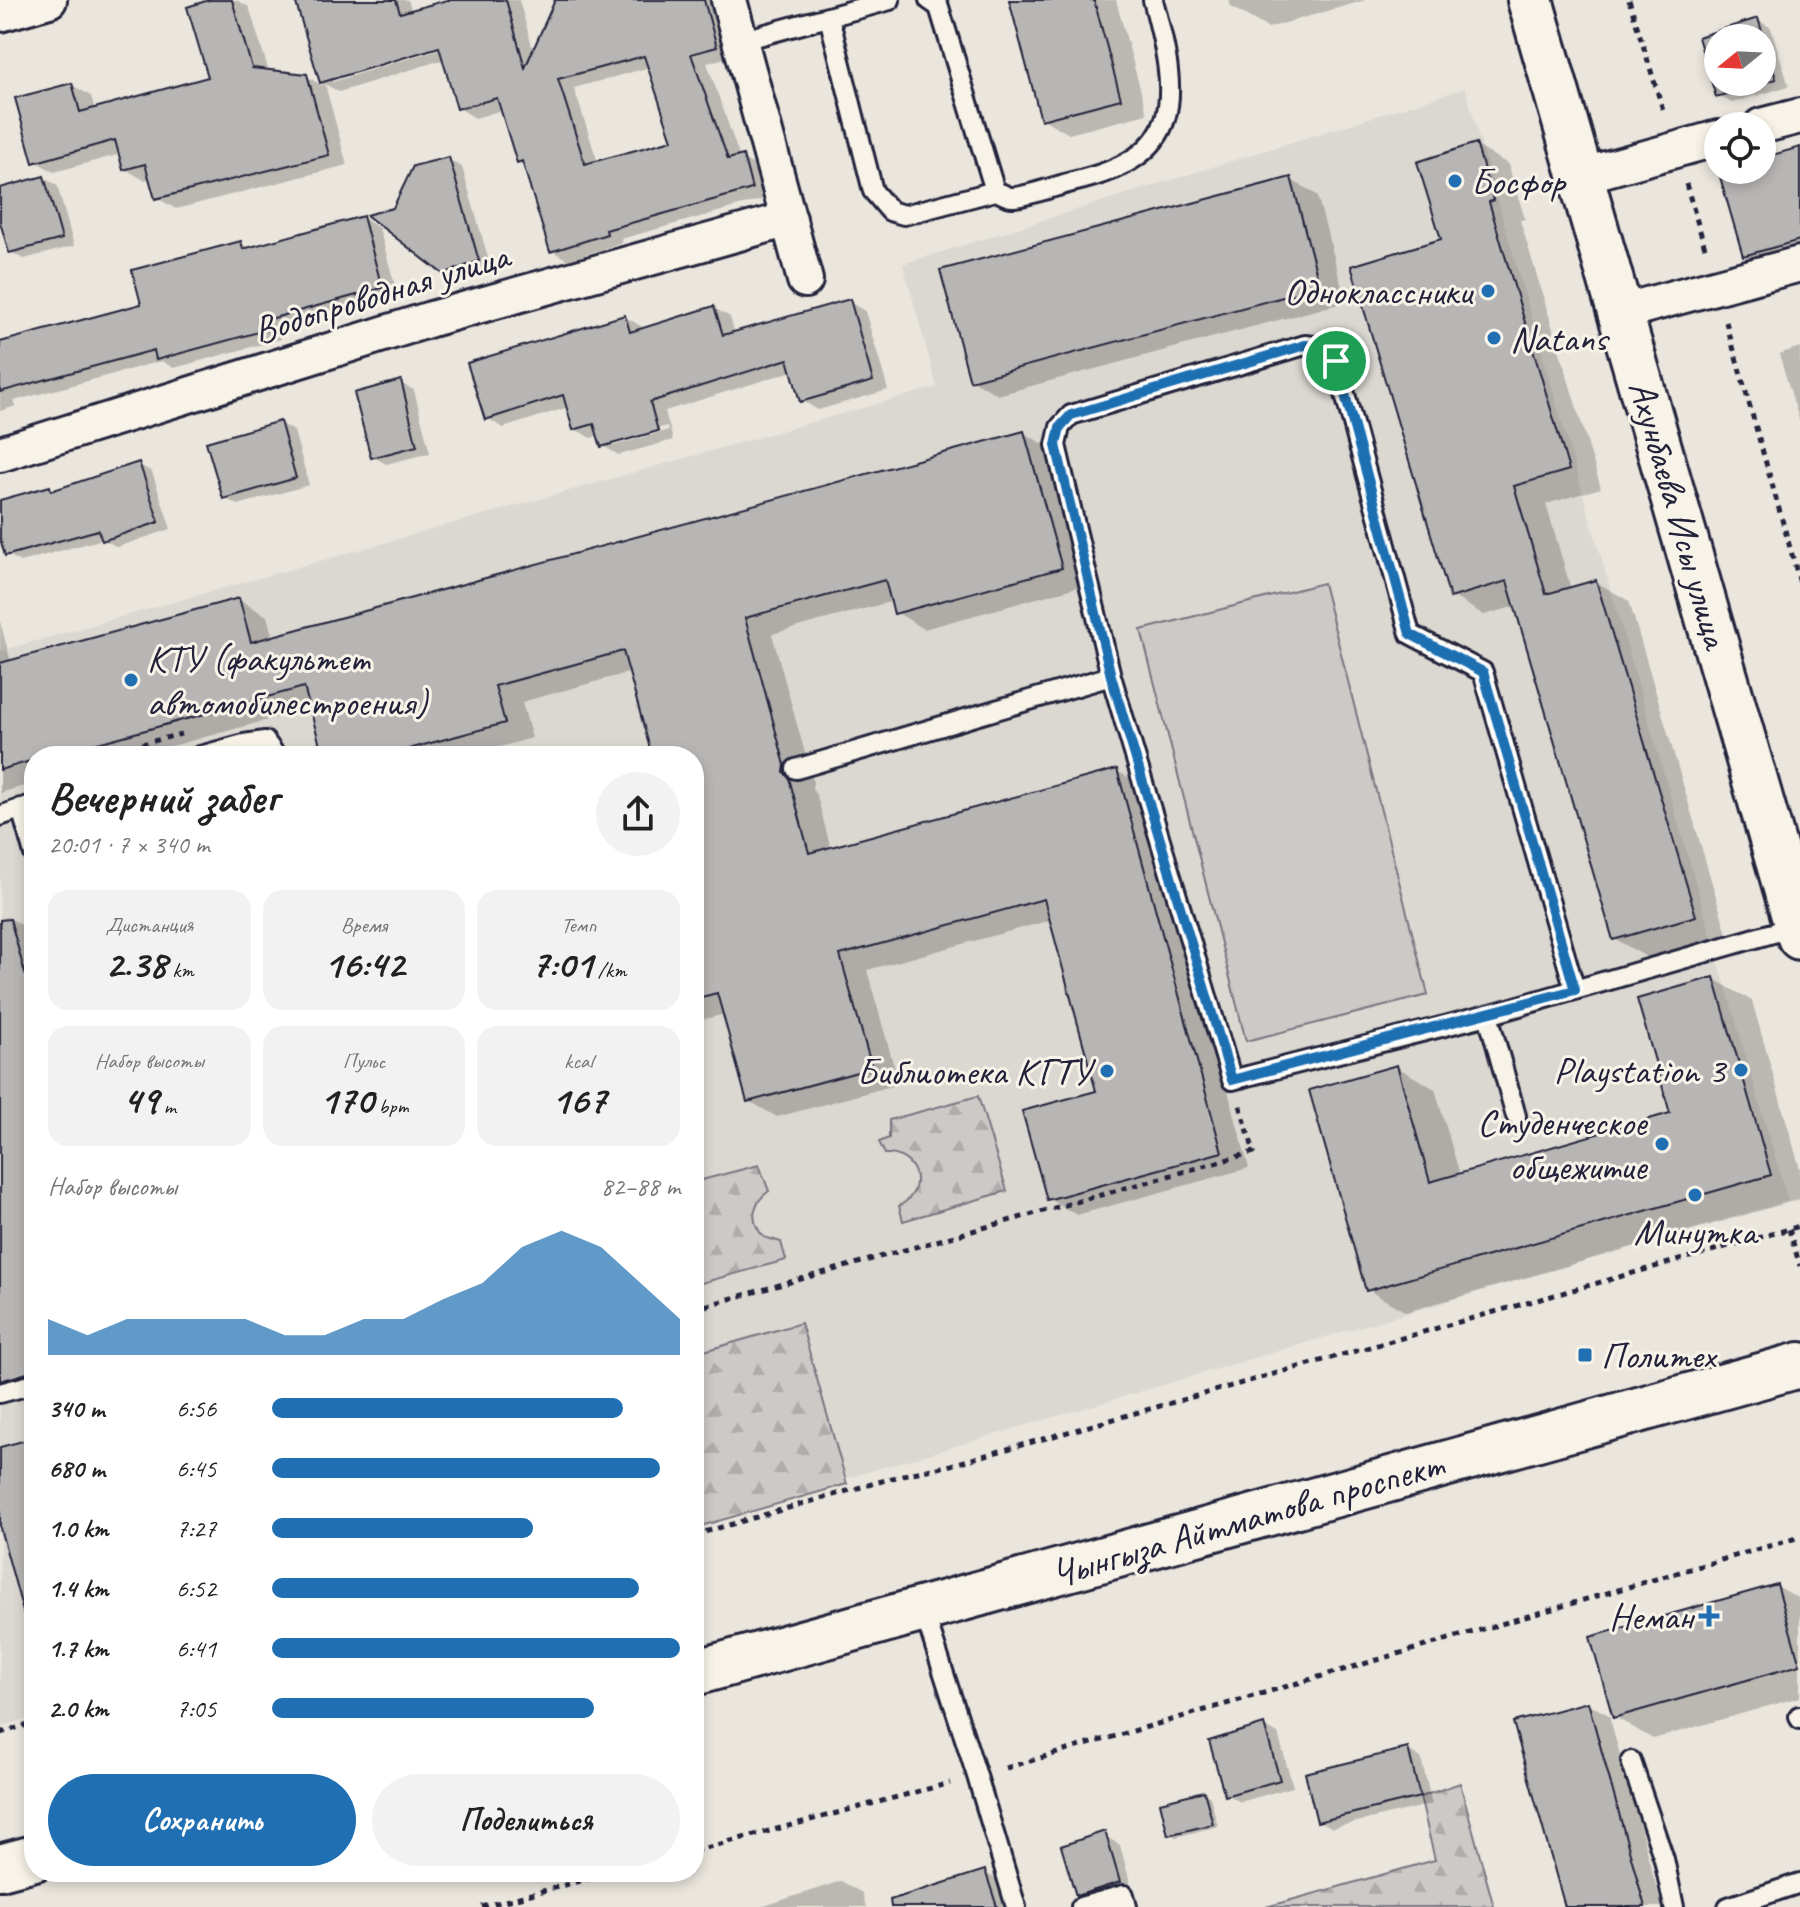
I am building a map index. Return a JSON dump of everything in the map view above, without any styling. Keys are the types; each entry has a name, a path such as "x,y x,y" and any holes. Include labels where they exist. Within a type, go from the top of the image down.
{"main road":[{"name":"Ахунбаева Исы улица","path":"1530,0 1798,931"},
{"name":"Чынгыза Айтматова проспект","path":"704,1670 1800,1365"},
{"path":"0,1867 24,1861"}],"street":[{"path":"0,14 49,0"},
{"path":"729,0 805,280"},
{"path":"1776,122 1800,116"},
{"path":"1581,176 1704,142"},
{"name":"Водопроводная улица","path":"0,454 431,319 789,219"},
{"path":"1621,312 1800,264"}],"lane":[{"path":"740,41 890,0"},
{"path":"929,0 939,7 995,191"},
{"path":"829,17 873,191 890,211 904,215 995,191 1013,198 1105,175 1147,151 1160,132 1170,107 1169,82 1153,0"},
{"path":"1575,990 1483,672 1410,634 1336,361 1322,347 1305,345 1071,415 1060,427 1056,445 1111,676 1232,1080 1488,1015 1798,931"},
{"path":"796,769 1111,676"},
{"path":"237,746 265,741 269,746"},
{"path":"0,816 24,807"},
{"path":"1488,1015 1516,1116"},
{"path":"0,1393 24,1387"},
{"path":"923,1609 1016,1907"},
{"path":"1631,1761 1664,1859 1674,1907"},
{"path":"1728,1907 1800,1883"},
{"path":"1081,1907 1124,1895 1127,1907"}],"path":[{"path":"704,1306 1254,1152 1232,1080"},
{"path":"704,1532 1800,1226"},
{"path":"1789,1229 1800,1266"},
{"path":"704,1848 977,1776 1800,1537"},
{"path":"0,1733 24,1726"},
{"path":"482,1907 576,1882"}],"shaded area":[{"path":"1465,88 1788,1201 704,1520 704,746 24,746 24,1720 0,1727 0,651 937,387 903,264"}],"green space":[{"path":"1323,583 1428,995 1246,1041 1141,630"},
{"path":"978,1096 1007,1191 903,1221 899,1206 914,1191 915,1174 905,1160 885,1154 879,1142 889,1138 889,1120"},
{"path":"759,1165 769,1191 754,1212 756,1225 764,1237 781,1242 786,1260 704,1282 704,1179"},
{"path":"801,1323 847,1484 704,1525 704,1351"},
{"path":"1460,1783 1494,1907 1266,1907 1435,1860 1420,1797"}],"building":[{"path":"209,0 232,0 252,68 307,74 329,155 155,199 145,164 123,170 115,140 33,163 15,98 72,83 80,112 208,77 187,7"},
{"path":"295,0 396,0 400,13 447,0 506,0 525,68 555,0 704,0 717,47 691,54 728,159 743,155 752,189 606,230 607,234 550,252 522,161 517,163 497,98 457,109 439,47 320,83","holes":["644,56 672,140 585,164 558,79"]},
{"path":"1009,0 1094,0 1121,99 1041,120"},
{"path":"1758,18 1760,24 1739,24"},
{"path":"1704,35 1704,57 1698,37"},
{"path":"1476,143 1493,200 1489,202 1569,470 1514,486 1546,594 1596,580 1696,916 1613,940 1507,581 1450,598 1351,266 1441,239 1417,162"},
{"path":"1800,147 1800,240 1743,256 1722,184 1776,184 1776,154"},
{"path":"449,157 479,261 443,274 366,215 393,208 413,166"},
{"path":"44,176 62,239 9,253 0,222 0,188"},
{"path":"1291,177 1320,287 970,381 940,270"},
{"path":"363,216 382,288 263,321 266,330 156,360 154,350 0,392 0,342 141,304 132,270 241,241 243,249"},
{"path":"850,299 873,381 800,402 788,359 650,402 658,431 601,447 594,424 573,430 563,395 485,420 467,363 625,315 630,332 714,306 723,335"},
{"path":"401,380 417,446 371,458 354,393"},
{"path":"280,421 296,478 223,499 206,442"},
{"path":"1024,431 1062,568 894,614 885,580 745,618 785,765 784,772 789,778 809,853 1117,769 1222,1152 1047,1200 1022,1111 1096,1091 1044,899 840,955 872,1068 747,1102 717,993 704,996 704,746 649,746 623,651 495,686 505,723 420,746 320,746 304,687 87,746 24,746 24,763 0,770 0,663 239,598 251,642"},
{"path":"139,462 159,522 102,541 98,530 5,556 0,538 0,500 50,486 51,491"},
{"path":"10,919 24,970 24,1374 0,1381 0,920"},
{"name":"Студенческое общежитие","path":"1714,977 1771,1175 1366,1291 1309,1090 1397,1065 1430,1182 1670,1113 1637,999"},
{"path":"24,1441 24,1615 0,1528 0,1447"},
{"path":"1777,1584 1800,1665 1613,1718 1590,1637"},
{"path":"1588,1702 1645,1907 1565,1907 1513,1722"},
{"path":"1264,1724 1280,1780 1225,1796 1209,1741"},
{"path":"1408,1748 1420,1797 1317,1822 1305,1773"},
{"path":"1204,1791 1213,1824 1168,1835 1160,1802"},
{"path":"1105,1831 1120,1882 1076,1896 1061,1846"},
{"path":"985,1870 997,1907 891,1907 890,1900"}],"place":[{"name":"Босфор","path":"1455,181"},
{"name":"Одноклассники","path":"1488,291"},
{"name":"Natans","path":"1494,338"},
{"name":"КТУ (факультет автомобилестроения)","path":"131,680"},
{"name":"Playstation 3","path":"1741,1070"},
{"name":"Библиотека КГТУ","path":"1107,1071"},
{"name":"Студенческое общежитие","path":"1662,1144"},
{"name":"Минутка","path":"1695,1195"},
{"name":"Политех","path":"1585,1355"},
{"name":"Неман","path":"1709,1616"}],"route":[{"path":"1305,345 1322,347 1336,361 1410,634 1483,672 1575,990 1232,1080 1111,676 1056,445 1060,427 1071,415 1227,368 1305,345"}]}
